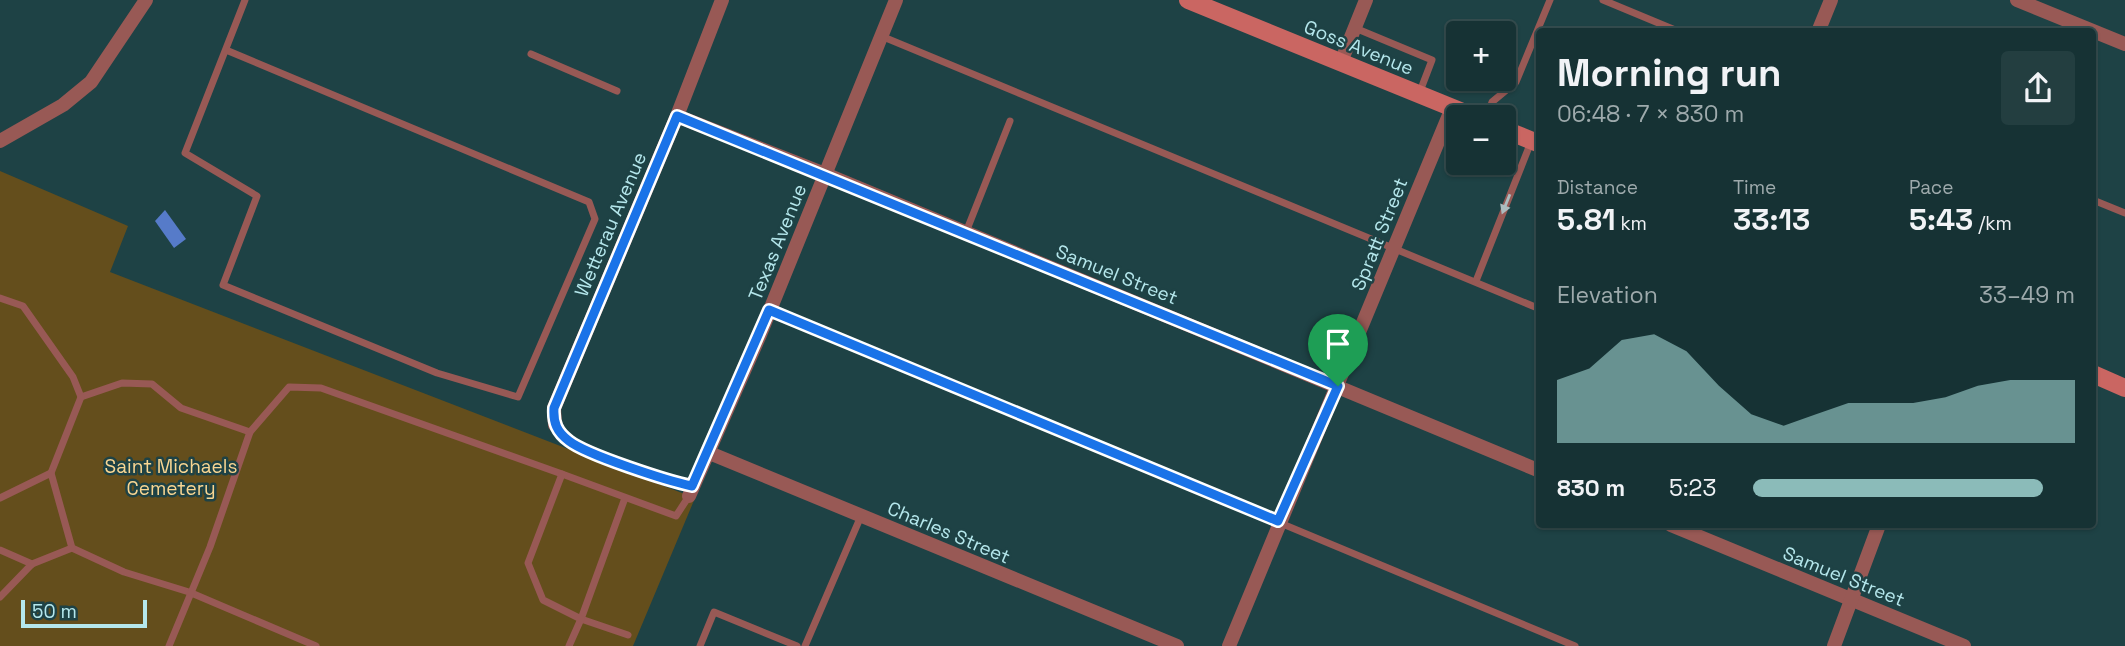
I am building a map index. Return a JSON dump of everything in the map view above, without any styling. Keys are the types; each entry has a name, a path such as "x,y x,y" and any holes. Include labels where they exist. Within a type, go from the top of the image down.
{"main road":[{"name":"Goss Avenue","path":"1188,0 1446,105"},
{"path":"1516,135 1536,143"},
{"path":"2096,375 2125,388"}],"street":[{"path":"0,141 63,106 91,82 146,0"},
{"name":"Wetterau Avenue","path":"555,425 554,408 677,116 722,0"},
{"name":"Texas Avenue","path":"690,491 769,310 896,0"},
{"path":"1341,62 1366,0"},
{"path":"1820,28 1831,0"},
{"path":"2017,0 2086,28"},
{"path":"2096,32 2125,44"},
{"name":"Samuel Street","path":"677,116 825,174 1536,469"},
{"name":"Spratt Street","path":"1228,646 1446,123"},
{"name":"Charles Street","path":"707,452 1177,646"},
{"name":"Samuel Street","path":"1678,528 1964,646"},
{"path":"1834,646 1878,528"}],"lane":[{"path":"226,50 589,202 595,219 518,397 437,373 223,285 257,196 185,153 226,50 246,0"},
{"path":"1539,28 1550,0"},
{"path":"1603,0 1670,28"},
{"path":"1355,28 1432,60 1419,94"},
{"path":"1491,105 1517,82 1536,35"},
{"path":"881,36 1536,307"},
{"path":"531,54 617,91"},
{"path":"965,232 1010,121"},
{"path":"1476,281 1536,143"},
{"path":"2096,201 2125,213"},
{"path":"0,298 23,306 73,377 81,397 51,472 72,548"},
{"path":"769,310 1575,646"},
{"path":"81,397 122,383 152,384 181,408 250,432"},
{"path":"169,646 233,487 250,432 289,387 321,388 676,516 690,491 671,481 571,443 555,425"},
{"path":"0,498 51,472"},
{"path":"562,474 528,563 543,600 581,619 628,635"},
{"path":"569,646 625,498"},
{"path":"805,646 861,516"},
{"path":"0,597 32,564 72,548 124,572 189,592 316,646"},
{"path":"0,550 32,564"},
{"path":"700,646 714,612 797,646"}],"green space":[{"name":"Saint Michaels Cemetery","path":"0,171 128,226 110,272 695,498 633,646 0,646"}],"water":[{"path":"165,210 186,239 174,248 155,221"}],"route":[{"path":"677,116 825,174 1338,386 1278,521 769,310 692,486 671,481 571,443 553,419 554,408 677,116"}]}
